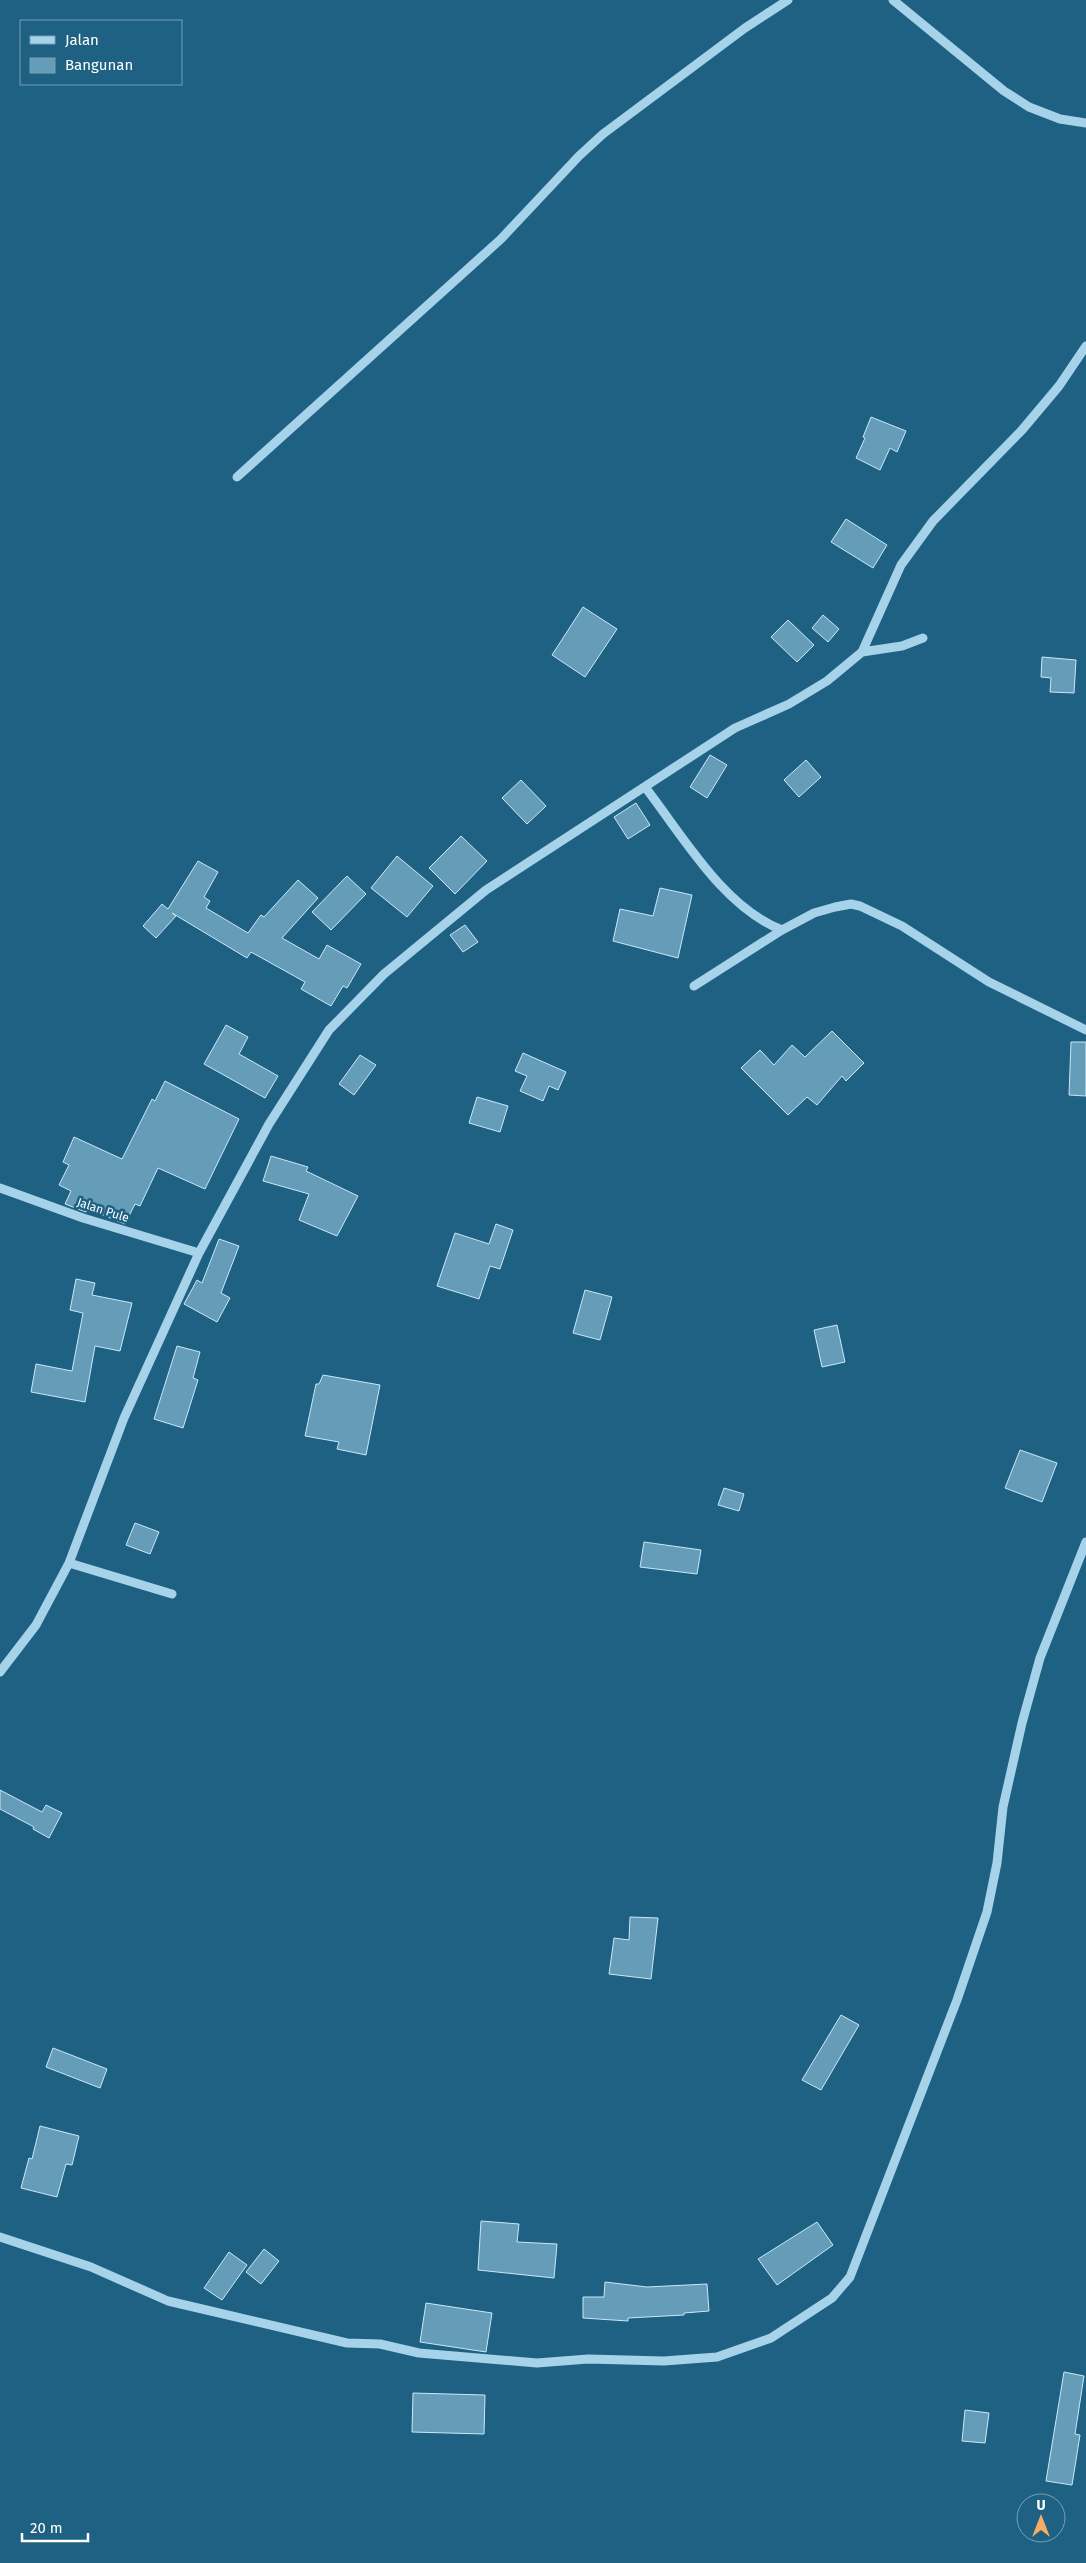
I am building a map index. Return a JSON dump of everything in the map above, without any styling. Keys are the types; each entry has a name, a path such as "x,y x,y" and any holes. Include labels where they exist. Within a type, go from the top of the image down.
{"street":[{"path":"236,477 495,245 603,134 745,28 788,0"},
{"path":"893,0 1004,91 1029,108 1060,119 1086,123"},
{"path":"0,1672 36,1625 69,1563 124,1418 199,1254 269,1124 329,1030 384,974 486,890 736,728 789,704 827,681 862,652 901,565 933,521 1022,430 1059,386 1086,346"},
{"path":"862,652 902,646 923,638"},
{"path":"645,787 725,891 746,910 768,925 782,930"},
{"path":"694,986 782,930 814,913 851,904 860,906 902,926 989,982 1086,1030"},
{"name":"Jalan Pule","path":"0,1188 83,1218 199,1254"},
{"path":"0,2237 91,2267 168,2301 347,2343 380,2344 419,2353 537,2363 588,2360 664,2361 717,2356 771,2338 832,2298 850,2277 958,2000 987,1912 997,1864 1003,1807 1022,1723 1040,1658 1086,1542"},
{"path":"69,1563 172,1594"}],"building":[{"path":"871,417 906,431 897,452 890,448 880,470 856,458 865,438 863,437"},
{"path":"846,519 887,545 873,568 831,542"},
{"path":"583,607 617,629 585,677 552,655"},
{"path":"823,615 839,629 828,642 812,628"},
{"path":"788,620 814,645 797,662 771,637"},
{"path":"1042,657 1076,660 1074,693 1050,692 1051,678 1041,677"},
{"path":"710,755 727,765 707,798 690,787"},
{"path":"806,760 821,777 799,797 784,780"},
{"path":"521,780 546,806 527,824 502,798"},
{"path":"636,803 650,825 628,839 614,817"},
{"path":"461,836 487,861 455,894 429,868"},
{"path":"397,856 433,886 407,917 371,888"},
{"path":"198,861 218,872 204,897 210,901 206,908 248,933 261,915 264,917 298,880 318,898 282,938 319,959 327,945 361,964 347,988 343,986 331,1006 301,989 305,982 251,952 247,958 172,913 176,916 156,938 143,926 162,904 168,909"},
{"path":"347,876 366,894 331,930 312,912"},
{"path":"660,888 692,895 678,958 613,941 620,909 653,916"},
{"path":"465,925 478,942 463,952 450,935"},
{"path":"226,1025 248,1037 239,1054 278,1076 265,1098 204,1064"},
{"path":"832,1031 864,1063 846,1081 842,1076 817,1105 807,1097 788,1115 741,1068 760,1050 774,1065 792,1045 805,1057"},
{"path":"1071,1042 1086,1042 1086,1096 1069,1095"},
{"path":"523,1053 566,1072 558,1090 549,1086 543,1101 520,1091 527,1076 515,1071"},
{"path":"360,1055 376,1065 354,1095 339,1084"},
{"path":"165,1081 239,1119 205,1189 158,1168 140,1206 135,1204 125,1224 88,1209 86,1212 65,1204 71,1191 59,1185 69,1165 63,1162 74,1137 122,1159 152,1099 155,1101"},
{"path":"477,1097 508,1106 500,1132 469,1123"},
{"path":"271,1156 308,1167 306,1171 358,1196 337,1236 299,1220 309,1194 263,1181"},
{"path":"496,1224 513,1230 500,1269 490,1266 479,1299 437,1286 455,1233 489,1244"},
{"path":"219,1239 239,1246 221,1293 230,1298 217,1322 184,1304 197,1280 202,1283"},
{"path":"76,1279 95,1283 92,1295 132,1303 120,1351 95,1346 85,1402 31,1392 36,1364 72,1371 83,1313 70,1310"},
{"path":"585,1290 612,1297 600,1340 573,1333"},
{"path":"837,1325 845,1362 822,1367 814,1330"},
{"path":"177,1346 200,1352 193,1378 198,1380 183,1428 154,1419"},
{"path":"323,1375 380,1385 366,1455 337,1449 339,1442 305,1436 316,1384 319,1384"},
{"path":"1020,1450 1057,1463 1042,1502 1005,1488"},
{"path":"724,1488 744,1494 739,1511 718,1505"},
{"path":"135,1523 159,1532 150,1554 126,1545"},
{"path":"644,1542 701,1550 697,1574 640,1567"},
{"path":"0,1790 42,1812 46,1805 62,1813 49,1838 33,1829 34,1827 0,1809"},
{"path":"630,1917 658,1918 651,1979 609,1974 614,1938 629,1940"},
{"path":"841,2015 859,2025 821,2090 802,2080"},
{"path":"53,2048 107,2069 100,2088 46,2067"},
{"path":"40,2126 79,2136 72,2165 66,2164 57,2197 21,2188 29,2158 32,2159"},
{"path":"481,2221 519,2224 517,2242 557,2244 554,2278 478,2270"},
{"path":"817,2222 833,2245 777,2285 758,2259"},
{"path":"264,2249 279,2261 261,2284 246,2272"},
{"path":"229,2252 247,2265 222,2300 204,2288"},
{"path":"605,2282 647,2287 707,2284 709,2311 684,2313 684,2315 628,2318 628,2321 583,2318 583,2297 604,2297"},
{"path":"426,2303 492,2313 486,2352 420,2342"},
{"path":"1064,2372 1084,2376 1075,2434 1080,2435 1072,2485 1046,2481"},
{"path":"413,2393 485,2395 484,2434 412,2432"},
{"path":"965,2410 989,2413 985,2443 962,2441"}]}
